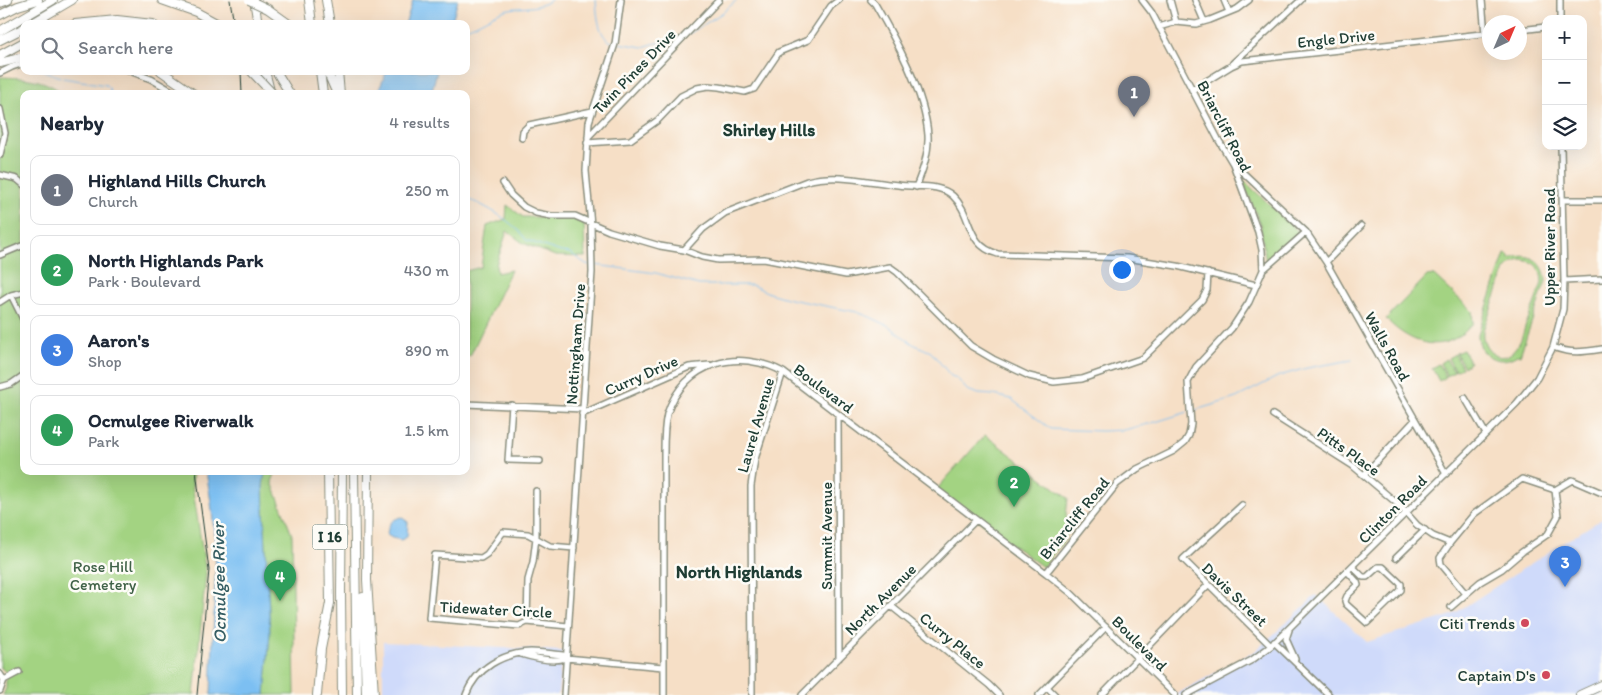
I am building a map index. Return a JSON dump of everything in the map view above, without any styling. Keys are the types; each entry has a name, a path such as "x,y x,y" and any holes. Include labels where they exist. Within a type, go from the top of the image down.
{"highway":[{"path":"0,1 8,0"},
{"path":"0,31 52,0"},
{"path":"38,20 72,0"},
{"path":"162,0 186,8 210,20"},
{"path":"249,0 268,9 283,20"},
{"path":"254,0 257,20"},
{"path":"308,0 311,20"},
{"path":"326,0 329,20"},
{"path":"0,15 18,6 35,1"},
{"path":"0,40 20,30"},
{"path":"0,55 20,44"},
{"path":"0,63 20,58"},
{"path":"167,75 188,90"},
{"path":"254,75 268,90"},
{"path":"266,75 270,90"},
{"path":"278,75 288,90"},
{"path":"321,75 322,90"},
{"path":"329,75 336,90"},
{"path":"338,75 338,90"},
{"name":"I 16","path":"317,695 321,649 330,603 328,475"},
{"name":"I 16","path":"342,475 340,593 342,695"},
{"name":"I 16","path":"354,475 357,695"},
{"name":"I 16","path":"366,695 363,598 367,580 368,475"},
{"path":"367,580 374,695"},
{"path":"1580,695 1602,685"}],"street":[{"name":"Nottingham Drive","path":"564,695 592,265 591,225 586,171 589,122 615,44 621,0"},
{"name":"Twin Pines Drive","path":"588,140 719,0"},
{"path":"588,140 630,140 658,120 681,96 697,88 719,86 745,92 754,89 779,52 808,40 831,6 838,0"},
{"path":"871,0 900,50 926,119 928,149 916,187"},
{"name":"Briarcliff Road","path":"1046,573 1117,484 1137,469 1174,451 1188,437 1190,411 1188,382 1192,372 1238,320 1249,302 1263,270 1259,238 1233,164 1159,27 1142,0"},
{"path":"1170,0 1176,22"},
{"path":"1195,0 1204,21"},
{"path":"1224,0 1229,12"},
{"path":"1159,27 1176,22 1194,24 1204,21 1237,9 1248,0"},
{"path":"1231,66 1301,0"},
{"path":"1482,0 1484,15"},
{"path":"1560,0 1560,15"},
{"path":"1527,29 1542,27"},
{"name":"Engle Drive","path":"1192,90 1242,61 1482,35"},
{"path":"0,73 20,64"},
{"path":"141,75 170,90"},
{"path":"0,109 5,129 0,155"},
{"path":"522,138 523,131 529,125 592,111"},
{"name":"Upper River Road","path":"1553,347 1563,309 1561,150"},
{"name":"Walls Road","path":"1233,164 1306,232 1326,262 1446,474"},
{"path":"0,175 20,182"},
{"path":"684,250 703,229 726,214 817,178 849,179 939,189 952,195 960,206 974,237 990,252 1010,256 1127,258 1177,266 1256,285"},
{"path":"503,183 511,195 524,207 536,212 551,216 575,216 584,219 591,225 660,246 684,250 710,259 764,259 846,275 890,267 971,346 992,359 1029,376 1054,382 1082,379 1143,358 1202,300 1207,290 1208,274"},
{"path":"1563,200 1602,200"},
{"path":"1326,262 1360,226"},
{"path":"1263,270 1306,232"},
{"path":"0,255 20,247"},
{"path":"1564,281 1602,279"},
{"path":"0,302 20,293"},
{"path":"11,296 20,313"},
{"path":"1553,347 1562,351 1580,353 1602,348"},
{"name":"Clinton Road","path":"1186,695 1252,660 1290,628 1486,434 1532,385 1553,347"},
{"name":"Boulevard","path":"664,695 665,424 670,407 680,390 694,376 711,365 730,361 751,361 771,366 783,372 1071,592 1174,695"},
{"name":"Curry Drive","path":"583,412 689,367 711,365"},
{"name":"Laurel Avenue","path":"752,695 751,486 755,459 783,372"},
{"path":"0,388 20,378"},
{"path":"1465,398 1486,434"},
{"path":"470,404 512,405 583,412"},
{"path":"512,405 508,460 540,461"},
{"name":"Summit Avenue","path":"838,415 839,658"},
{"name":"Pitts Place","path":"1273,415 1353,466 1406,512 1417,525 1433,536 1450,543"},
{"path":"1364,475 1415,420"},
{"path":"1466,594 1440,562 1441,555 1474,514 1522,479 1555,490 1572,480 1602,493"},
{"path":"1451,606 1480,582 1502,569 1531,545 1548,534 1558,516 1555,490"},
{"path":"527,622 528,580 533,562 536,538 536,491"},
{"name":"Davis Street","path":"1242,505 1183,559 1208,585 1329,695"},
{"name":"North Avenue","path":"802,695 976,520"},
{"path":"1396,558 1425,530"},
{"name":"Tidewater Circle","path":"568,626 527,622 519,626 429,618 435,555 481,558 487,554 503,532 528,534 550,546 574,548"},
{"path":"1352,566 1363,577 1367,577"},
{"path":"1381,566 1401,584 1402,588 1366,623 1345,601 1358,586 1381,566"},
{"path":"1347,571 1357,582 1358,586"},
{"path":"1102,695 1208,585"},
{"name":"Curry Place","path":"891,606 999,695"},
{"path":"1039,695 1106,627"},
{"path":"1290,628 1286,639 1287,645 1299,666"},
{"path":"466,695 474,679 487,666 502,659 521,654 561,660 566,658 663,667"},
{"path":"0,691 4,680 19,672"},
{"path":"0,674 4,680"},
{"path":"1047,687 1055,695"}],"shaded area":[{"path":"1602,519 1602,695 1175,695 1255,651 1316,595 1367,642 1452,615"},
{"path":"383,642 562,651 558,695 383,695"}],"green space":[{"name":"Rose Hill Cemetery","path":"0,77 41,82 58,90 20,90 20,475 193,475 192,484 206,573 194,695 3,695 6,688 6,672 0,667"},
{"path":"1242,179 1299,232 1266,262 1260,224"},
{"path":"507,205 523,217 584,217 585,257 555,256 523,243 507,231 496,265 497,273 511,270 470,356 470,270 481,267 487,226 506,219"},
{"path":"1505,254 1510,256 1510,259 1523,256 1539,263 1545,274 1546,281 1520,355 1503,360 1491,357 1482,348 1478,334","holes":["1525,260 1537,266 1541,274 1542,283 1519,343 1511,354 1499,356 1494,354 1485,345 1483,330 1505,270 1512,263"]},
{"path":"1434,275 1472,311 1473,323 1452,340 1429,344 1407,336 1386,319 1427,276"},
{"path":"1463,350 1470,363 1464,367 1456,353"},
{"path":"1455,354 1462,368 1455,371 1448,358"},
{"path":"1446,359 1454,372 1447,376 1440,363"},
{"path":"1438,364 1446,377 1439,381 1432,368"},
{"path":"985,435 1068,498 1066,516 1071,528 1063,542 1043,567 936,490"},
{"path":"264,475 275,475 272,482 292,535 295,695 265,695 270,633 263,487"}],"water":[{"path":"413,0 458,0 452,20 406,20"},
{"path":"385,75 436,75 432,90 379,90"},
{"name":"Ocmulgee River","path":"207,475 264,475 263,487 270,633 265,695 211,695 216,552"},
{"path":"401,517 408,522 407,537 401,540 387,535 391,523"}],"waterway":[{"path":"470,26 508,9 539,6 551,0"},
{"path":"596,0 601,30 607,40 612,42"},
{"path":"689,34 722,13 737,0"},
{"path":"618,43 643,47 656,43 673,43"},
{"path":"55,75 106,85 110,90"},
{"path":"470,200 499,215 526,240 561,252 570,253 586,264 591,265"},
{"path":"595,265 656,273 699,285 752,285 769,293 790,299 857,312 889,326 913,344 931,352 951,376 957,378 967,390 979,394 1011,399 1051,429 1124,430 1188,412"},
{"path":"1192,411 1236,398 1279,376 1307,368 1352,360"}],"railway":[{"path":"230,0 233,20"},
{"path":"241,75 242,90"},
{"path":"197,475 209,570 197,695"}],"place":[{"name":"Highland Hills Church","path":"1134,117"},
{"name":"North Highlands Park","path":"1014,507"},
{"name":"Aaron's","path":"1565,587"},
{"name":"Ocmulgee Riverwalk","path":"280,601"},
{"name":"Citi Trends","path":"1525,623"},
{"name":"Captain D's","path":"1546,675"}],"district":[{"name":"Shirley Hills","path":"769,130"},
{"name":"North Highlands","path":"739,572"}]}
